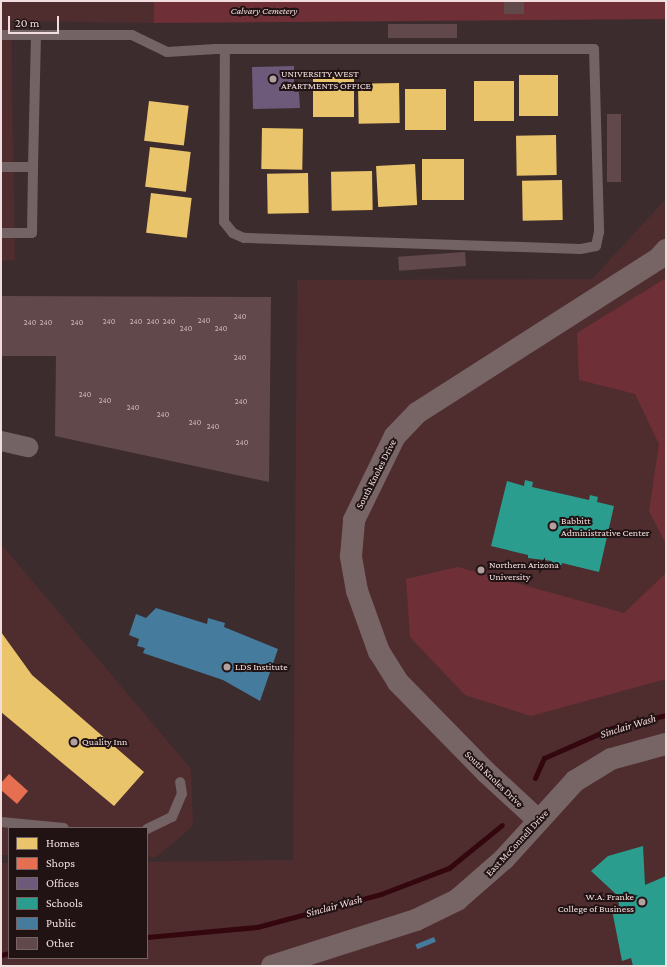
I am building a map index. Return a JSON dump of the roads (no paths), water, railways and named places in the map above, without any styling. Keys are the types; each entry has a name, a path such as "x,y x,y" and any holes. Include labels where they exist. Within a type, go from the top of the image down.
{"street":[{"name":"South Knoles Drive","path":"538,820 486,772 404,688 378,652 357,592 351,556 354,520 395,436 417,413 658,259 666,250"},
{"path":"1,441 28,447"},
{"name":"East McConnell Drive","path":"272,966 416,920 457,900 504,859 575,781 611,759 666,744"}],"lane":[{"path":"1,34 132,35 167,52 225,49 594,49 599,232 596,246 580,249 251,238 233,233 224,222 225,49"},
{"path":"1,233 32,233 36,35"},
{"path":"1,167 33,167"},
{"path":"148,829 172,817 182,794 180,782"},
{"path":"1,822 54,827"}],"waterway":[{"name":"Sinclair Wash","path":"535,778 544,758 612,728 666,715"},
{"name":"Sinclair Wash","path":"148,937 257,927 381,894 449,868 502,825"},
{"name":"Sinclair Wash","path":"1,955 8,953"}],"place":[{"name":"UNIVERSITY WEST APARTMENTS OFFICE","path":"273,79"},
{"name":"Babbitt Administrative Center","path":"553,526"},
{"name":"Northern Arizona University","path":"481,570"},
{"name":"LDS Institute","path":"227,667"},
{"name":"Quality Inn","path":"74,742"},
{"name":"W.A. Franke College of Business","path":"642,902"}],"park label":[{"name":"Calvary Cemetery","path":"264,11"}]}
